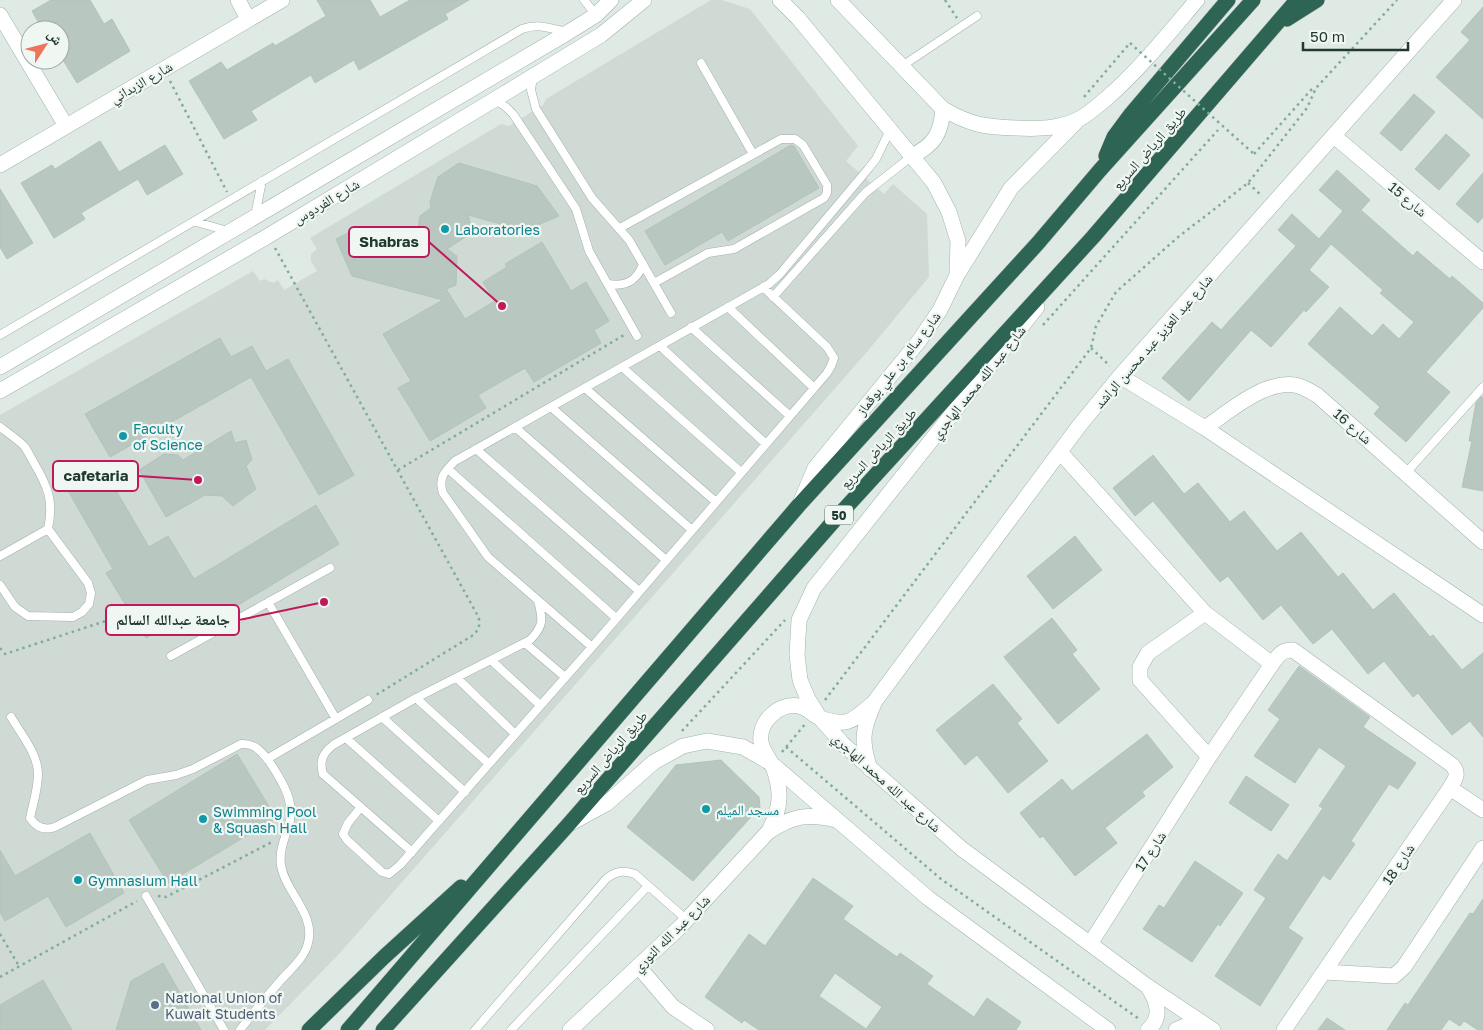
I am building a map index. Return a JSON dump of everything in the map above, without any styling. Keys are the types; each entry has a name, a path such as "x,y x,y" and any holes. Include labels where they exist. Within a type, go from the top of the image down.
{"highway":[{"path":"1100,170 1114,137 1131,114 1228,0"},
{"name":"طريق الرياض السريع","path":"348,1030 799,504 1038,243 1100,170 1253,0"},
{"name":"طريق الرياض السريع","path":"384,1030 568,825 839,515 1093,237 1297,0"},
{"path":"1274,26 1317,0"},
{"path":"309,1030 384,957 513,838"}],"street":[{"path":"238,0 248,19"},
{"name":"شارع الزبداني","path":"0,165 282,0"},
{"name":"شارع الفردوس","path":"0,368 567,33 596,15 611,0"},
{"name":"شارع الفردوس","path":"0,391 268,236 533,77 601,35 644,0"},
{"name":"شارع سالم بن علي بوقماز","path":"780,0 798,18 934,183 949,212 958,240 957,275 940,310 919,341 815,468 799,504"},
{"path":"838,0 943,109 965,121 991,128 1049,128 1079,119"},
{"path":"957,275 1011,188 1079,119 1128,80 1197,0"},
{"name":"شارع عبد العزيز عبد محسن الراشد","path":"870,769 864,752 863,733 876,701 1060,452 1120,376 1454,0"},
{"path":"0,15 66,126"},
{"path":"912,156 925,149 936,138 942,124 943,109"},
{"name":"شارع 15","path":"1334,136 1483,262"},
{"name":"شارع عبد الله محمد الهاجري","path":"1093,237 814,588 799,620 797,655 800,680 816,714 843,744 962,849 1147,986 1211,1029"},
{"path":"1120,376 1205,428 1483,615"},
{"name":"شارع 16","path":"1205,428 1239,404 1271,386 1296,384 1317,394 1483,542"},
{"path":"1060,452 1205,613 1272,664 1282,652 1287,650 1298,653 1452,765 1457,774 1450,788 1483,810"},
{"path":"1205,613 1148,652 1140,667 1140,680 1209,757"},
{"name":"شارع 17","path":"1090,944 1209,757 1272,664"},
{"name":"شارع عبد العزيز عبد محسن الراشد","path":"772,764 761,742 762,730 767,719 776,711 787,706 799,706 838,724 848,722 876,701"},
{"path":"568,825 606,804 654,762 683,746 707,741 743,747 772,764 928,898 1108,1030"},
{"name":"شارع عبد الله النوري","path":"768,832 776,816 780,799 778,780 772,764"},
{"name":"شارع 18","path":"1284,1030 1450,788"},
{"name":"شارع عبد الله النوري","path":"570,1030 687,920 768,832 783,822 800,816 818,815 836,820"},
{"path":"1324,972 1394,976 1404,967 1483,848"},
{"path":"638,966 673,1007 707,1030"},
{"path":"1147,986 1156,998 1158,1014 1150,1029"},
{"path":"1176,1030 1186,1025 1198,1024 1211,1029"}],"lane":[{"path":"584,0 596,15"},
{"path":"902,66 977,16"},
{"path":"0,335 196,222 262,181 522,29 532,25 545,26 567,33"},
{"path":"701,63 753,154"},
{"path":"533,77 531,90 536,109 592,198 629,240 671,313"},
{"path":"495,100 513,114 576,209 585,242 636,333"},
{"path":"592,647 488,558 443,493 440,484 444,473 455,461 763,287 780,274 868,170 876,159 890,130"},
{"path":"620,228 781,139 790,138 800,141 803,145 827,185 826,196 734,249 708,253 654,283"},
{"path":"774,297 865,193 912,156"},
{"path":"255,218 262,181"},
{"path":"196,222 231,232"},
{"path":"608,284 617,286 634,280 640,273 643,264"},
{"path":"361,807 348,823 343,834 347,840 382,872 389,874 412,852 592,647 814,388 831,366 834,358 831,352 763,287"},
{"path":"728,307 814,388"},
{"path":"691,328 790,416"},
{"path":"660,346 766,444"},
{"path":"622,367 741,472"},
{"path":"1406,473 1483,387"},
{"path":"585,388 716,502"},
{"path":"551,407 692,530"},
{"path":"0,427 25,447 43,478 51,503 48,529 88,583 91,593 86,608 73,617 28,616 15,607 0,585"},
{"path":"515,427 666,560"},
{"path":"476,449 639,591"},
{"path":"448,469 616,618"},
{"path":"0,556 48,529"},
{"path":"171,656 330,568"},
{"path":"412,852 323,774 322,759 327,750 382,717 530,640 541,626 542,615 538,601"},
{"path":"268,602 336,719"},
{"path":"524,644 565,677"},
{"path":"492,661 540,705"},
{"path":"457,678 515,734"},
{"path":"416,698 489,764"},
{"path":"267,759 368,700"},
{"path":"11,717 35,758 38,780 30,818 35,825 43,828 55,827 147,780 176,775 194,769 242,744 256,746 267,759 281,780 289,798 291,817 280,856 281,866 285,879 303,910 307,922 309,941 300,959 240,1030"},
{"path":"382,717 465,792"},
{"path":"346,738 439,821"},
{"path":"475,1030 606,879 613,874 627,871 635,874 687,920"},
{"path":"512,1030 648,886"},
{"path":"146,896 224,1030"}],"path":[{"path":"945,0 961,26"},
{"path":"772,764 816,714 1091,348 1096,326 1116,292 1177,238 1248,183 1307,108 1316,88 1397,0"},
{"path":"1083,98 1130,43 1254,154 1311,90 1316,88"},
{"path":"163,69 231,200"},
{"path":"1248,183 1272,205"},
{"path":"268,236 478,614 480,622 475,634 368,700"},
{"path":"398,470 636,333"},
{"path":"1091,348 1120,376"},
{"path":"0,648 5,654 130,613"},
{"path":"680,733 787,617"},
{"path":"786,747 941,879 1150,1029"},
{"path":"0,934 18,966"}],"shaded area":[{"path":"711,0 722,0 750,9 858,146 846,161 884,194 893,184 927,214 929,277 866,353 339,954 265,1030 0,1030 0,415 253,271 260,281 264,279 273,283 278,280 284,290 317,271 311,261 311,254 317,249 310,238 501,124 509,126 543,105 546,99"}],"building":[{"path":"51,0 90,0 104,24 112,19 130,51 77,83 69,70 70,20 37,20 32,11"},
{"path":"317,0 370,0 380,17 410,0 469,0 445,14 448,19 359,70 354,60 315,83 311,75 251,111 257,120 224,139 189,81 221,62 227,70 273,43 275,46 326,16"},
{"path":"1483,7 1483,119 1436,77 1470,40 1461,32"},
{"path":"1414,94 1435,112 1401,151 1380,133"},
{"path":"1446,134 1470,155 1439,190 1415,169"},
{"path":"100,141 119,172 165,145 183,174 147,195 138,179 81,213 85,219 54,238 21,183 52,165 55,169"},
{"path":"791,145 794,146 819,188 728,241 722,232 665,265 645,231"},
{"path":"459,163 537,186 559,216 533,227 537,234 468,215 473,232 447,249 457,256 456,285 446,289 465,319 495,301 483,282 507,267 505,264 542,242 571,291 586,282 609,321 594,330 601,343 534,382 525,368 478,395 486,408 430,441 398,388 411,381 383,334 443,300 352,276 336,239 358,228 416,242 420,216 431,208 430,202 438,177"},
{"path":"1337,170 1370,200 1361,210 1413,256 1417,251 1450,279 1452,276 1483,303 1483,308 1426,372 1450,392 1406,442 1374,414 1380,407 1308,344 1340,307 1372,336 1383,324 1399,339 1414,322 1380,293 1383,290 1331,244 1309,270 1329,287 1306,312 1304,310 1271,347 1251,330 1189,401 1162,378 1212,322 1221,330 1296,246 1278,230 1292,214 1319,239 1343,211 1319,190"},
{"path":"1483,173 1483,217 1478,223 1456,204"},
{"path":"0,189 33,243 7,259 0,247"},
{"name":"Faculty of Science","path":"220,338 231,357 252,346 266,371 288,359 354,475 319,495 251,377 110,457 85,414"},
{"path":"1483,397 1483,491 1462,487 1472,441 1469,441 1476,403"},
{"path":"231,431 235,443 246,440 252,460 246,466 256,489 233,506 222,496 205,495 166,517 139,470 164,454 178,455 183,460"},
{"path":"1153,455 1184,494 1198,483 1230,522 1244,511 1277,551 1301,532 1338,577 1343,573 1373,610 1394,593 1430,637 1433,635 1462,670 1483,653 1483,737 1470,721 1452,735 1418,693 1413,697 1384,661 1368,674 1332,629 1313,644 1281,605 1263,620 1228,576 1220,582 1153,501 1135,516 1113,488"},
{"path":"103,468 149,547 168,536 194,579 316,505 339,544 189,635 179,618 146,638 106,573 113,569 67,489"},
{"path":"1075,536 1102,570 1053,609 1027,576"},
{"path":"1052,618 1077,650 1072,654 1100,689 1058,724 1004,657"},
{"path":"1299,666 1370,717 1363,727 1416,763 1398,789 1389,784 1351,841 1355,844 1330,880 1323,875 1288,928 1303,938 1260,1006 1215,976 1266,898 1254,890 1278,854 1287,861 1323,808 1319,806 1346,766 1319,747 1295,783 1254,756 1280,719 1268,710"},
{"path":"993,684 1022,719 1017,723 1048,761 1008,793 977,755 965,765 936,730"},
{"path":"1147,734 1173,767 1142,792 1145,796 1105,828 1117,843 1075,876 1043,836 1040,838 1020,813 1062,779 1072,791"},
{"name":"Swimming Pool & Squash Hall","path":"237,754 276,818 168,883 129,820"},
{"path":"721,760 759,797 760,807 693,881 627,827 676,765"},
{"path":"1246,776 1289,805 1271,831 1229,803"},
{"name":"Gymnasium Hall","path":"90,833 124,893 66,927 48,896 5,921 0,912 0,850 15,876"},
{"path":"1195,861 1243,893 1220,926 1218,924 1192,962 1143,929 1159,905 1164,908"},
{"path":"813,878 853,906 843,919 897,957 900,953 933,976 927,984 974,1017 987,998 1021,1022 1016,1030 759,1030 744,1020 742,1023 705,997 749,934 765,946","holes":["835,973 882,1007 866,1029 819,996"]},
{"path":"1483,899 1483,1030 1478,1030 1464,1021 1460,1026 1449,1019 1441,1030 1387,1030 1405,1003 1408,1005 1470,913 1473,914"},
{"name":"National Union of Kuwait Students","path":"163,963 201,1030 116,1030 131,981"},
{"path":"43,980 72,1030 0,1030 0,1005"},
{"path":"1327,1018 1345,1030 1318,1030"}],"place":[{"name":"Laboratories","path":"445,229"},
{"name":"Shabras","path":"502,306"},
{"name":"Faculty of Science","path":"123,436"},
{"name":"cafetaria","path":"198,480"},
{"name":"جامعة عبدالله السالم","path":"324,602"},
{"name":"مسجد الميلم","path":"706,809"},
{"name":"Swimming Pool & Squash Hall","path":"203,819"},
{"name":"Gymnasium Hall","path":"78,880"},
{"name":"National Union of Kuwait Students","path":"155,1005"}]}
